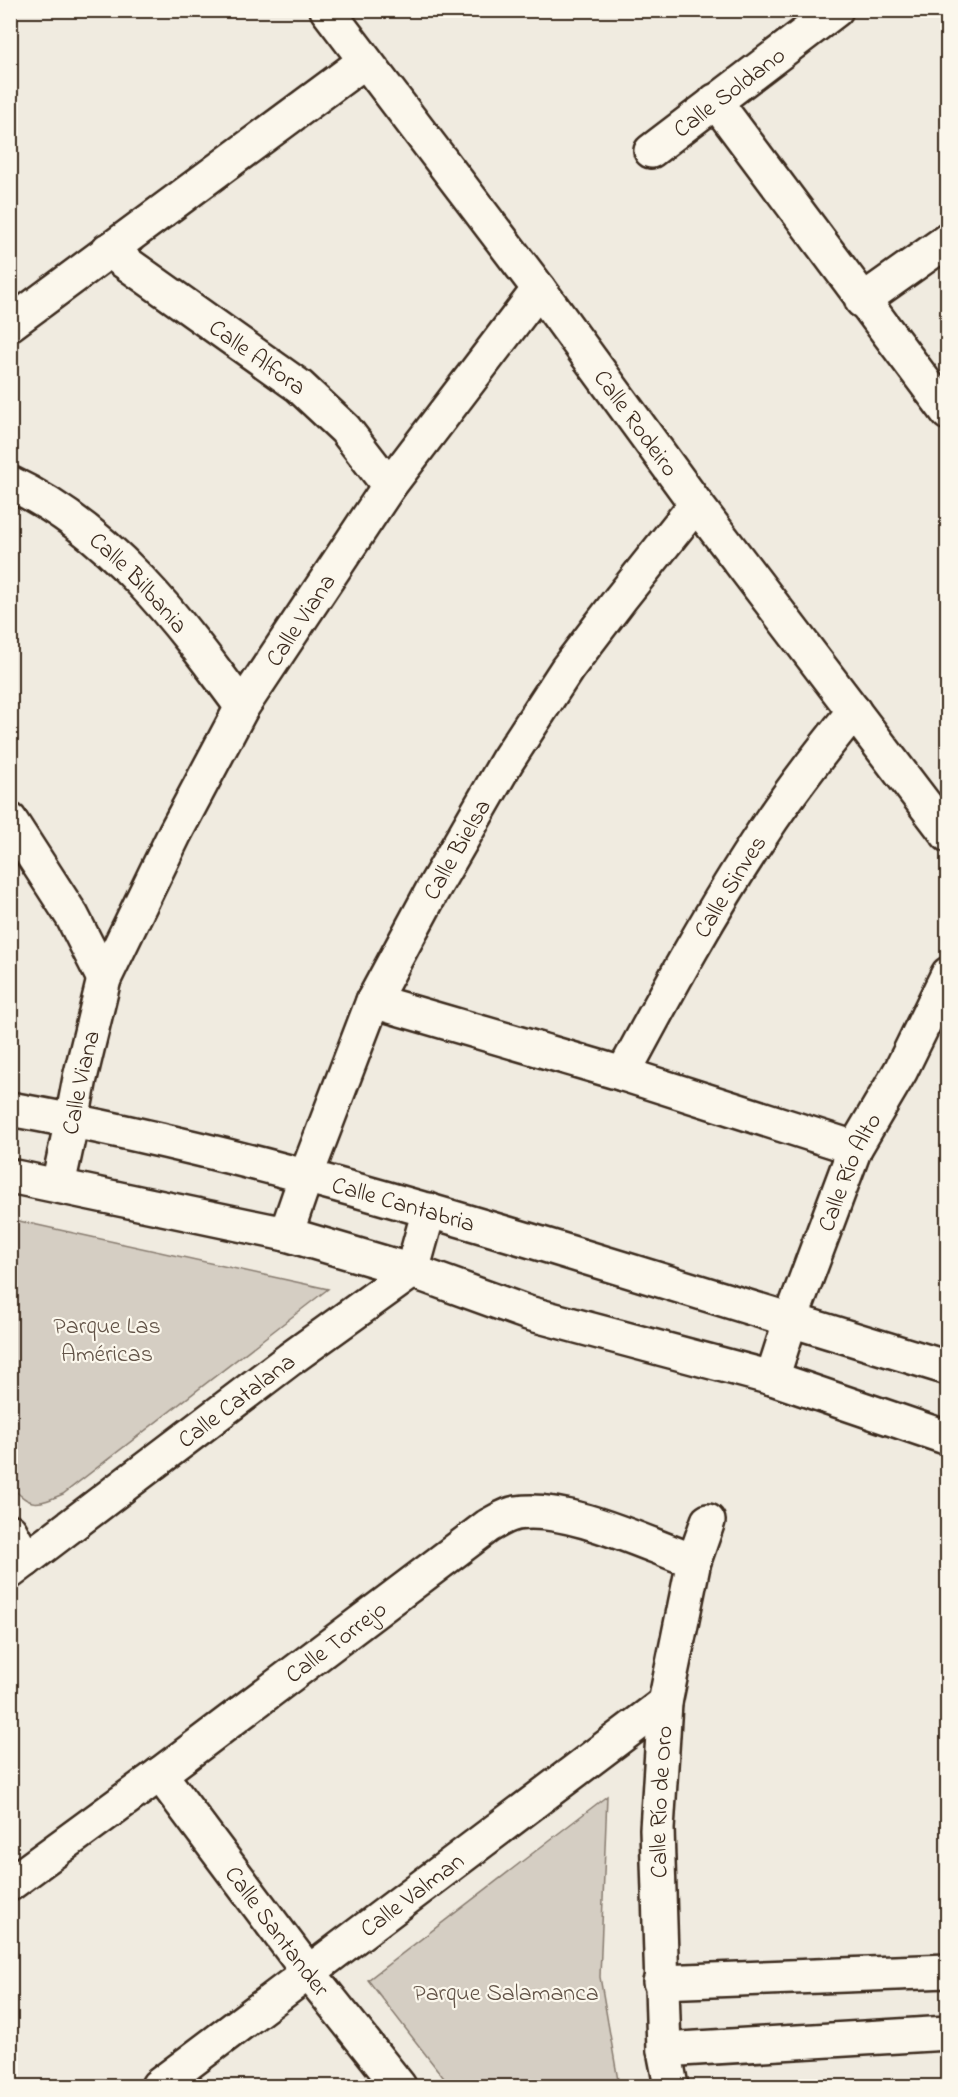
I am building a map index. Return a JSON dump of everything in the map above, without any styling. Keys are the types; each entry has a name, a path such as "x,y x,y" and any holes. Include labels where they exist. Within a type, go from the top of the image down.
{"street":[{"name":"Calle Rodeiro","path":"327,10 539,289 696,504 948,835"},
{"name":"Calle Soldano","path":"651,151 836,10"},
{"path":"10,324 365,61"},
{"path":"715,101 862,301 948,413"},
{"path":"862,301 948,240"},
{"name":"Calle Alfora","path":"108,250 299,386 345,429 389,486"},
{"name":"Calle Viana","path":"58,1185 80,1078 104,979 175,833 242,707 389,486 539,289"},
{"name":"Calle Bilbania","path":"10,483 34,494 100,542 145,584 194,642 242,707"},
{"name":"Calle Bielsa","path":"286,1234 373,1001 430,893 507,761 567,669 696,504"},
{"name":"Calle Sinves","path":"623,1074 685,958 765,828 854,711"},
{"path":"10,820 72,916 104,979"},
{"name":"Calle Río Alto","path":"772,1378 791,1319 855,1148 901,1070 948,974"},
{"path":"373,1001 623,1074 855,1148"},
{"name":"Calle Cantabria","path":"10,1109 72,1120 306,1176 429,1210 948,1368"},
{"path":"10,1176 286,1234 412,1271 528,1312 772,1378 948,1438"},
{"path":"412,1271 429,1210"},
{"name":"Calle Catalana","path":"18,1566 290,1359 412,1271"},
{"name":"Calle Torrejo","path":"10,1884 160,1774 488,1526 516,1513 543,1512 581,1520 694,1561"},
{"name":"Calle Río de Oro","path":"671,2086 664,2050 660,1982 657,1829 665,1704 694,1561 708,1521"},
{"path":"10,1531 18,1566"},
{"name":"Calle Valman","path":"158,2086 665,1704"},
{"name":"Calle Santander","path":"160,1774 309,1973 399,2086"},
{"path":"660,1982 948,1971"},
{"path":"664,2050 948,2033"}],"green space":[{"name":"Parque Las Américas","path":"10,1219 328,1289 63,1494 41,1502 29,1501 11,1486"},
{"name":"Parque Salamanca","path":"607,1796 600,1977 619,2086 450,2086 368,1980"}]}
